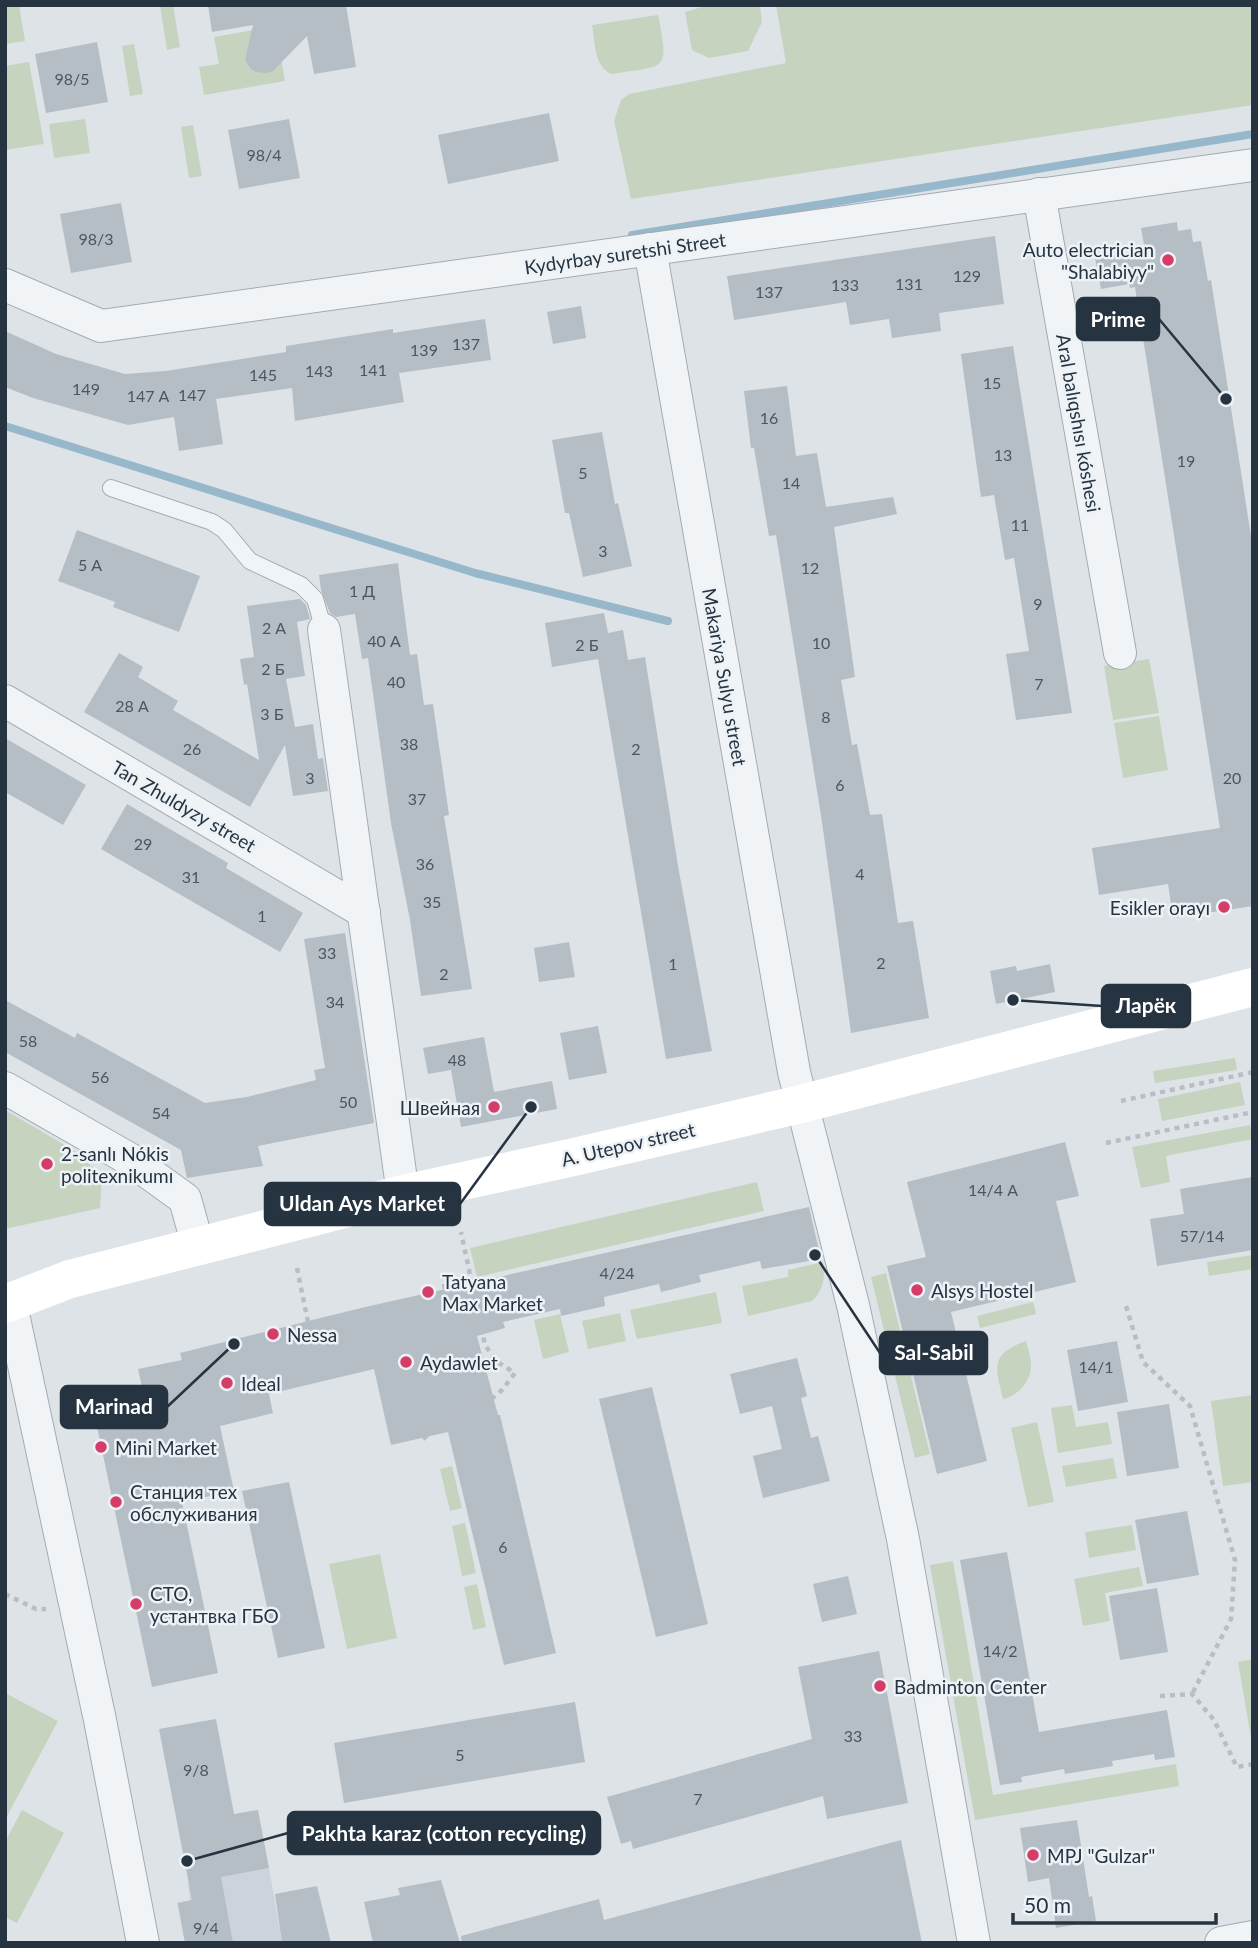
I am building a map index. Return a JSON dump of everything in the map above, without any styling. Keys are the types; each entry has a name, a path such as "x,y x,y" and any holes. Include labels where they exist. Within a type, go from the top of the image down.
{"main road":[{"name":"A. Utepov street","path":"8,1302 70,1279 403,1194 801,1104 1253,987"}],"street":[{"name":"Kydyrbay suretshi Street","path":"5,285 100,326 1253,164"},
{"name":"Aral balıqshısı kóshesi","path":"1039,194 1119,653"},
{"name":"Makariya Sulyu street","path":"650,249 801,1104 813,1142 853,1305 900,1526 974,1943"},
{"path":"324,630 403,1194"},
{"name":"Tan Zhuldyzy street","path":"5,701 364,912"},
{"path":"5,1088 131,1160 185,1199 198,1246"},
{"path":"8,1302 100,1720 143,1943"},
{"path":"1221,1943 1253,1937"}],"lane":[{"path":"111,488 212,522 224,530 250,561 301,585 315,599 324,630"}],"path":[{"path":"1121,1101 1253,1072"},
{"path":"1106,1143 1253,1112"},
{"path":"423,1438 450,1416 494,1397 515,1373 496,1360 485,1345 461,1232"},
{"path":"298,1268 308,1322"},
{"path":"1126,1306 1143,1362 1190,1406 1235,1560 1231,1619 1192,1694"},
{"path":"5,1594 37,1609 55,1609"},
{"path":"1160,1696 1192,1694"},
{"path":"1192,1694 1214,1720 1237,1767 1253,1765"}],"shaded area":[{"path":"269,1868 282,1943 185,1943 177,1903 190,1900 188,1883"}],"green space":[{"path":"5,5 19,5 25,41 5,44"},
{"path":"160,5 173,5 180,47 167,50"},
{"path":"709,5 760,5 762,22 748,51 709,58 692,50 685,12"},
{"path":"776,5 1253,5 1253,105 631,199 614,121 621,100 629,94 786,63"},
{"path":"658,15 663,47 660,63 653,67 612,74 606,71 596,53 592,25"},
{"path":"275,26 285,81 204,95 199,67 219,64 214,37"},
{"path":"134,44 143,94 130,96 122,46"},
{"path":"29,62 44,144 5,150 5,66"},
{"path":"85,119 90,153 54,158 49,124"},
{"path":"193,125 202,176 189,178 181,127"},
{"path":"1149,659 1159,713 1113,720 1104,666"},
{"path":"1159,716 1168,770 1123,778 1114,723"},
{"path":"1235,1058 1237,1070 1155,1083 1153,1071"},
{"path":"1240,1082 1245,1105 1162,1121 1158,1099"},
{"name":"2-sanlı Nókis politexnikumı","path":"5,1110 75,1151 102,1176 100,1208 5,1229"},
{"path":"1250,1125 1253,1139 1166,1156 1170,1182 1141,1188 1132,1147"},
{"path":"757,1182 764,1211 477,1277 470,1248"},
{"path":"1253,1255 1253,1269 1209,1276 1207,1262"},
{"path":"823,1262 823,1283 812,1301 748,1316 742,1286 788,1277 788,1270"},
{"path":"886,1273 930,1454 915,1458 871,1277"},
{"path":"716,1292 722,1323 637,1339 630,1310"},
{"path":"1033,1302 1036,1314 980,1328 977,1316"},
{"path":"620,1313 626,1341 588,1349 582,1321"},
{"path":"560,1314 569,1352 543,1359 534,1320"},
{"path":"1026,1341 1031,1371 1018,1391 1003,1399 998,1378 998,1362 1006,1351"},
{"path":"1253,1395 1253,1482 1223,1486 1211,1401"},
{"path":"1072,1405 1076,1427 1108,1422 1112,1444 1058,1453 1051,1408"},
{"path":"1037,1422 1054,1502 1028,1507 1011,1428"},
{"path":"1113,1458 1117,1478 1066,1487 1062,1466"},
{"path":"452,1466 462,1508 450,1511 440,1469"},
{"path":"465,1523 476,1573 462,1576 452,1526"},
{"path":"1132,1525 1136,1550 1089,1558 1085,1532"},
{"path":"380,1554 397,1638 347,1649 329,1564"},
{"path":"953,1561 993,1795 1176,1764 1179,1786 975,1820 930,1565"},
{"path":"1139,1567 1143,1586 1105,1593 1110,1621 1083,1626 1074,1579"},
{"path":"477,1584 486,1627 473,1630 464,1587"},
{"path":"1253,1659 1253,1749 1238,1662"},
{"path":"5,1693 58,1721 5,1820"},
{"path":"22,1810 64,1833 17,1923 5,1917 5,1842"}],"building":[{"path":"208,5 346,5 356,67 314,74 307,36 273,71 256,72 245,60 253,25 212,32"},
{"path":"97,42 108,102 46,113 35,54"},
{"path":"549,113 559,161 448,184 438,135"},
{"path":"289,119 300,178 239,189 228,130"},
{"path":"121,203 132,262 71,273 60,214"},
{"path":"1177,222 1178,231 1191,229 1193,242 1201,241 1208,281 1211,280 1253,549 1253,906 1173,918 1168,884 1099,895 1092,848 1220,828 1135,287 1130,288 1129,284 1101,289 1095,258 1145,250 1141,228"},
{"path":"995,236 1004,304 939,313 941,331 892,338 889,319 850,325 846,302 734,320 727,276"},
{"path":"581,306 586,338 553,344 547,312"},
{"path":"485,319 491,360 399,373 404,402 295,421 292,388 216,399 223,444 179,451 174,417 128,425 33,398 5,387 5,331 56,354 125,374 166,371 286,352 286,346 393,329 393,333"},
{"path":"1013,346 1072,713 1016,720 1006,654 1029,651 1014,558 1005,560 994,495 981,497 961,354"},
{"path":"787,386 796,456 817,453 826,507 893,497 897,514 834,527 855,677 841,680 852,745 857,744 870,815 882,814 898,923 913,921 929,1018 851,1033 822,822 776,535 769,536 754,448 751,448 744,391"},
{"path":"602,432 615,504 618,503 632,566 583,577 569,513 565,513 552,440"},
{"path":"77,530 200,576 179,632 113,607 115,602 58,581"},
{"path":"398,563 410,655 417,654 424,705 433,704 449,815 444,816 472,989 421,996 410,920 391,823 368,658 362,659 355,614 336,617 330,613 321,590 319,575"},
{"path":"300,599 306,605 310,619 297,622 305,676 286,679 295,727 313,724 318,759 323,758 328,791 293,796 285,745 250,807 84,712 119,653 143,667 138,677 178,701 173,710 259,760 247,684 244,685 240,659 254,657 247,606"},
{"path":"604,613 608,633 623,630 628,660 645,657 678,866 712,1051 666,1059 598,659 552,667 545,623"},
{"path":"5,738 86,785 63,825 5,792"},
{"path":"127,804 228,863 226,868 303,913 280,952 101,849"},
{"path":"345,933 374,1123 258,1146 263,1166 187,1178 181,1150 5,1052 5,1000 75,1038 77,1033 205,1103 247,1097 316,1080 314,1070 325,1068 304,939"},
{"path":"569,942 575,977 539,982 534,948"},
{"path":"1050,964 1055,992 996,1004 990,971 1016,966 1017,971"},
{"path":"598,1026 607,1073 569,1080 560,1033"},
{"path":"484,1037 494,1092 552,1081 557,1109 461,1127 451,1070 428,1074 423,1048"},
{"path":"1065,1142 1079,1196 1056,1201 1076,1282 951,1312 987,1461 937,1474 887,1266 926,1257 907,1182"},
{"path":"1253,1177 1253,1250 1157,1266 1150,1219 1184,1214 1180,1189"},
{"path":"809,1207 821,1259 762,1269 760,1261 699,1275 701,1282 661,1292 659,1284 604,1297 605,1306 561,1316 560,1309 503,1322 505,1328 477,1336 500,1415 556,1653 504,1665 448,1432 391,1445 374,1369 269,1394 273,1413 220,1426 234,1491 182,1502 218,1673 152,1687 92,1403 143,1391 138,1369 182,1360 180,1353 361,1308"},
{"path":"1117,1341 1128,1402 1078,1411 1067,1350"},
{"path":"797,1358 807,1396 801,1398 811,1438 818,1436 830,1481 763,1498 753,1456 782,1449 772,1406 740,1414 730,1374"},
{"path":"652,1387 708,1624 656,1637 599,1399"},
{"path":"1169,1404 1179,1468 1127,1476 1117,1412"},
{"path":"289,1482 325,1648 278,1658 242,1491"},
{"path":"1187,1511 1199,1575 1147,1584 1135,1520"},
{"path":"1007,1552 1039,1732 1167,1710 1175,1757 1155,1760 1154,1754 1112,1761 1113,1766 1065,1774 1064,1769 1021,1777 1022,1782 1000,1785 960,1560"},
{"path":"848,1576 857,1614 822,1622 813,1584"},
{"path":"1157,1588 1168,1652 1120,1660 1109,1596"},
{"path":"879,1651 908,1803 827,1819 823,1796 633,1849 631,1841 621,1844 607,1797 812,1739 798,1667"},
{"path":"575,1702 585,1762 344,1803 334,1743"},
{"path":"216,1719 234,1814 258,1810 269,1868 221,1877 233,1943 185,1943 178,1903 192,1900 159,1729"},
{"path":"1077,1820 1089,1897 1092,1896 1096,1921 1056,1928 1049,1878 1028,1882 1020,1828"},
{"path":"901,1840 922,1943 462,1943 461,1936 599,1899 604,1920"},
{"path":"441,1880 460,1943 373,1943 364,1902 400,1895 398,1888"},
{"path":"317,1886 331,1943 282,1943 275,1894"}],"waterway":[{"path":"632,235 1253,134"},
{"path":"5,426 475,573 668,621"}],"place":[{"name":"Auto electrician \"Shalabiyy\"","path":"1168,260"},
{"name":"Prime","path":"1226,399"},
{"name":"Esikler orayı","path":"1224,907"},
{"name":"Ларёк","path":"1013,1000"},
{"name":"Швейная","path":"494,1107"},
{"name":"Uldan Ays Market","path":"531,1107"},
{"name":"2-sanlı Nókis politexnikumı","path":"47,1164"},
{"name":"Sal-Sabil","path":"815,1255"},
{"name":"Alsys Hostel","path":"917,1290"},
{"name":"Tatyana Max Market","path":"428,1292"},
{"name":"Nessa","path":"273,1334"},
{"name":"Marinad","path":"234,1344"},
{"name":"Aydawlet","path":"406,1362"},
{"name":"Ideal","path":"227,1383"},
{"name":"Mini Market","path":"101,1447"},
{"name":"Станция тех обслуживания","path":"116,1502"},
{"name":"СТО, устантвка ГБО","path":"136,1604"},
{"name":"Badminton Center","path":"880,1686"},
{"name":"MPJ \"Gulzar\"","path":"1033,1855"},
{"name":"Pakhta karaz (cotton recycling)","path":"187,1861"}]}
